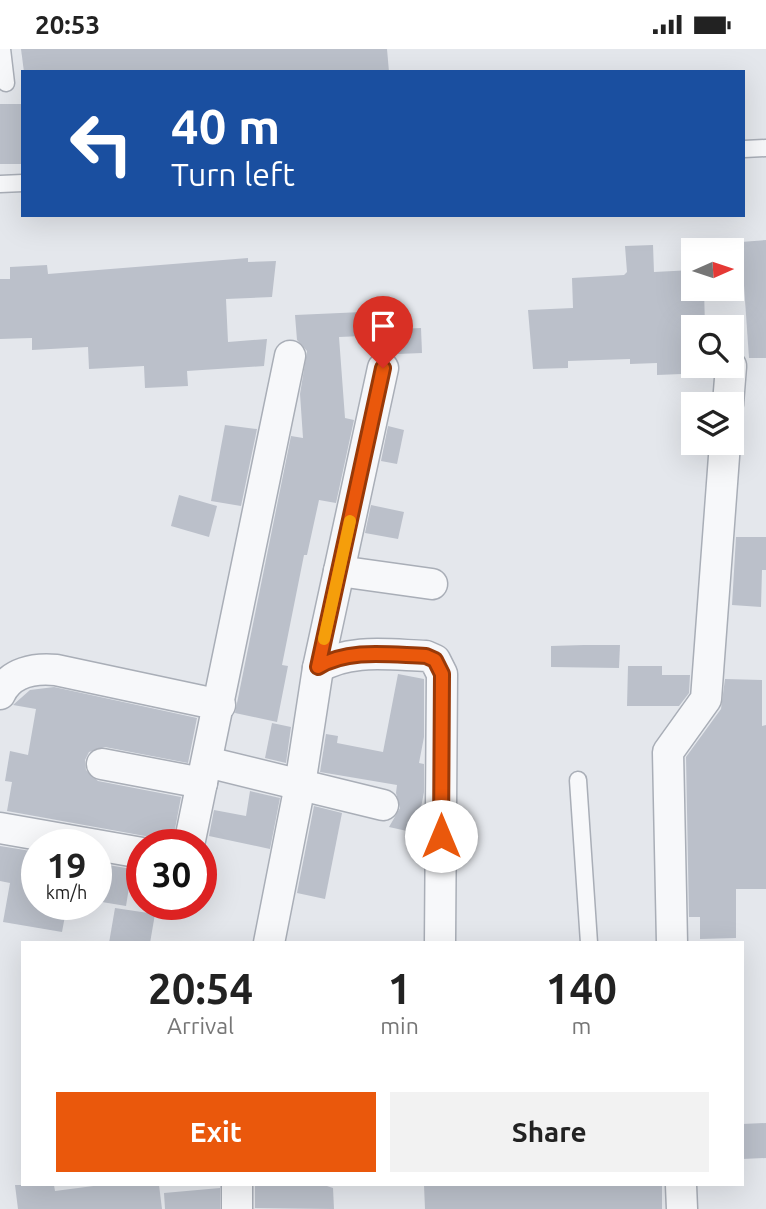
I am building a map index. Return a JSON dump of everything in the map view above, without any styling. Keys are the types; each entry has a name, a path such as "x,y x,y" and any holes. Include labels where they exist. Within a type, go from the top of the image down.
{"street":[{"path":"193,829 290,356"},
{"path":"269,941 300,785 318,667 383,368"},
{"path":"672,941 667,752 706,699 723,455"},
{"path":"339,571 432,584"},
{"path":"318,667 331,659 351,655 426,656 435,660 442,674 440,941"},
{"path":"0,694 16,676 36,669 56,670 219,705"},
{"path":"102,764 205,772 300,785 383,805"},
{"path":"0,828 126,850"},
{"path":"237,1186 237,1209"},
{"path":"681,1186 682,1209"}],"lane":[{"path":"2,49 6,83"},
{"path":"745,149 766,148"},
{"path":"0,184 21,183"},
{"path":"578,780 589,941"}],"building":[{"path":"21,49 387,49 389,70 24,70"},
{"path":"0,104 21,104 21,164 0,164"},
{"path":"766,240 766,358 749,358 744,242"},
{"path":"653,245 654,272 681,271 681,301 704,301 705,315 681,315 681,374 657,375 657,363 630,364 630,359 568,361 568,368 533,369 528,310 573,308 572,278 624,275 627,272 625,246"},
{"path":"248,258 248,262 276,261 272,297 226,299 228,342 267,339 264,366 187,371 188,386 145,388 144,366 89,369 88,347 32,350 32,338 0,339 0,279 10,279 10,267 47,265 48,274"},
{"path":"385,311 386,335 339,337 345,418 354,420 336,503 319,500 307,555 304,555 282,665 288,666 277,722 235,713 291,436 303,438 300,394 307,351 297,340 295,315"},
{"path":"421,328 422,353 398,354 397,329"},
{"path":"225,425 257,429 241,506 211,501"},
{"path":"388,426 404,430 397,464 381,461"},
{"path":"179,495 217,506 209,537 171,526"},
{"path":"371,505 404,512 398,539 365,533"},
{"path":"736,537 766,537 766,570 762,570 761,607 732,605"},
{"path":"620,645 619,668 551,667 551,646"},
{"path":"628,666 662,666 662,675 690,675 689,693 679,706 627,706"},
{"path":"398,674 424,679 424,737 419,763 424,764 424,792 416,833 389,827 400,808 397,785 320,772 326,734 338,736 337,743 383,752"},
{"path":"725,679 762,680 762,726 766,725 766,889 736,889 736,938 700,939 700,917 689,917 686,757 721,709"},
{"path":"54,687 197,718 188,763 105,747 89,752 85,760 86,770 98,781 181,797 175,829 126,829 126,833 7,811 12,782 5,781 10,751 28,755 36,709 13,705 30,690"},
{"path":"272,723 291,727 286,763 265,758"},
{"path":"250,791 280,798 270,849 217,838 217,829 210,829 214,810 246,816"},
{"path":"314,806 342,813 325,899 297,893"},
{"path":"0,846 21,849 21,920 64,920 62,932 3,922 10,883 0,881"},
{"path":"112,866 126,868 126,906 112,904"},
{"path":"115,908 126,910 126,920 154,920 150,941 109,941"},
{"path":"766,1123 766,1158 744,1159 744,1124"},
{"path":"15,1185 54,1186 55,1191 93,1186 159,1186 162,1209 18,1209"},
{"path":"255,1186 333,1188 334,1209 255,1208"},
{"path":"424,1186 662,1186 662,1209 425,1209"},
{"path":"220,1188 220,1209 165,1209 164,1193"}],"slow traffic":[{"path":"324,639 350,521"}],"route":[{"path":"383,368 318,667 331,659 351,655 426,656 435,660 442,674 441,836"}]}
